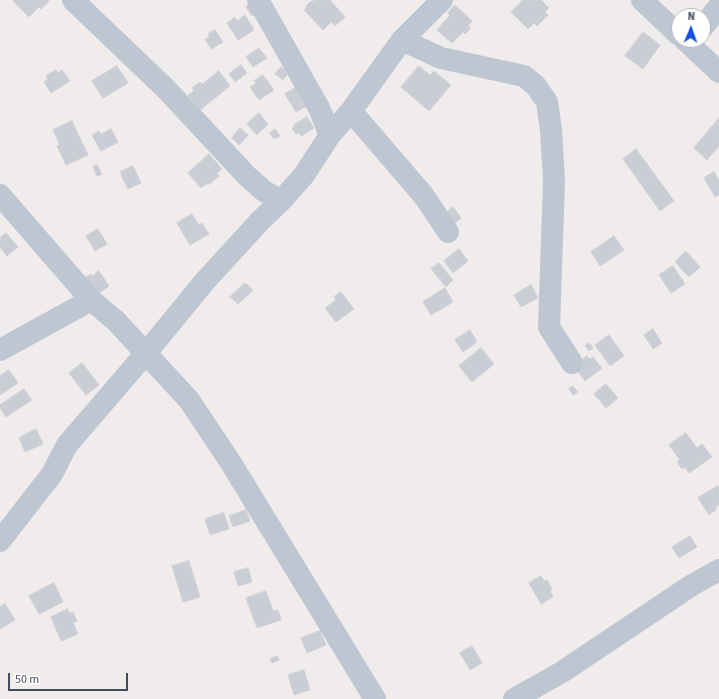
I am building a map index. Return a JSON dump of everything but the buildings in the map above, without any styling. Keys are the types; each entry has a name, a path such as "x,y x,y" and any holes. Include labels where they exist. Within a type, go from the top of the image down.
{"street":[{"path":"73,0 166,89 247,176 264,191 281,201"},
{"path":"258,0 319,108 330,136"},
{"path":"0,541 52,474 67,445 146,353 205,281 304,175 330,136 351,112 402,40 442,0"},
{"path":"642,0 671,26"},
{"path":"711,16 719,6"},
{"path":"402,40 441,58 524,76 536,86 547,102 551,130 554,181 549,328 572,363"},
{"path":"695,48 719,72"},
{"path":"351,112 424,196 448,232"},
{"path":"0,195 91,300 116,321 189,400 226,457 375,699"},
{"path":"0,350 91,300"},
{"path":"514,699 562,672 686,589 719,570"}]}
